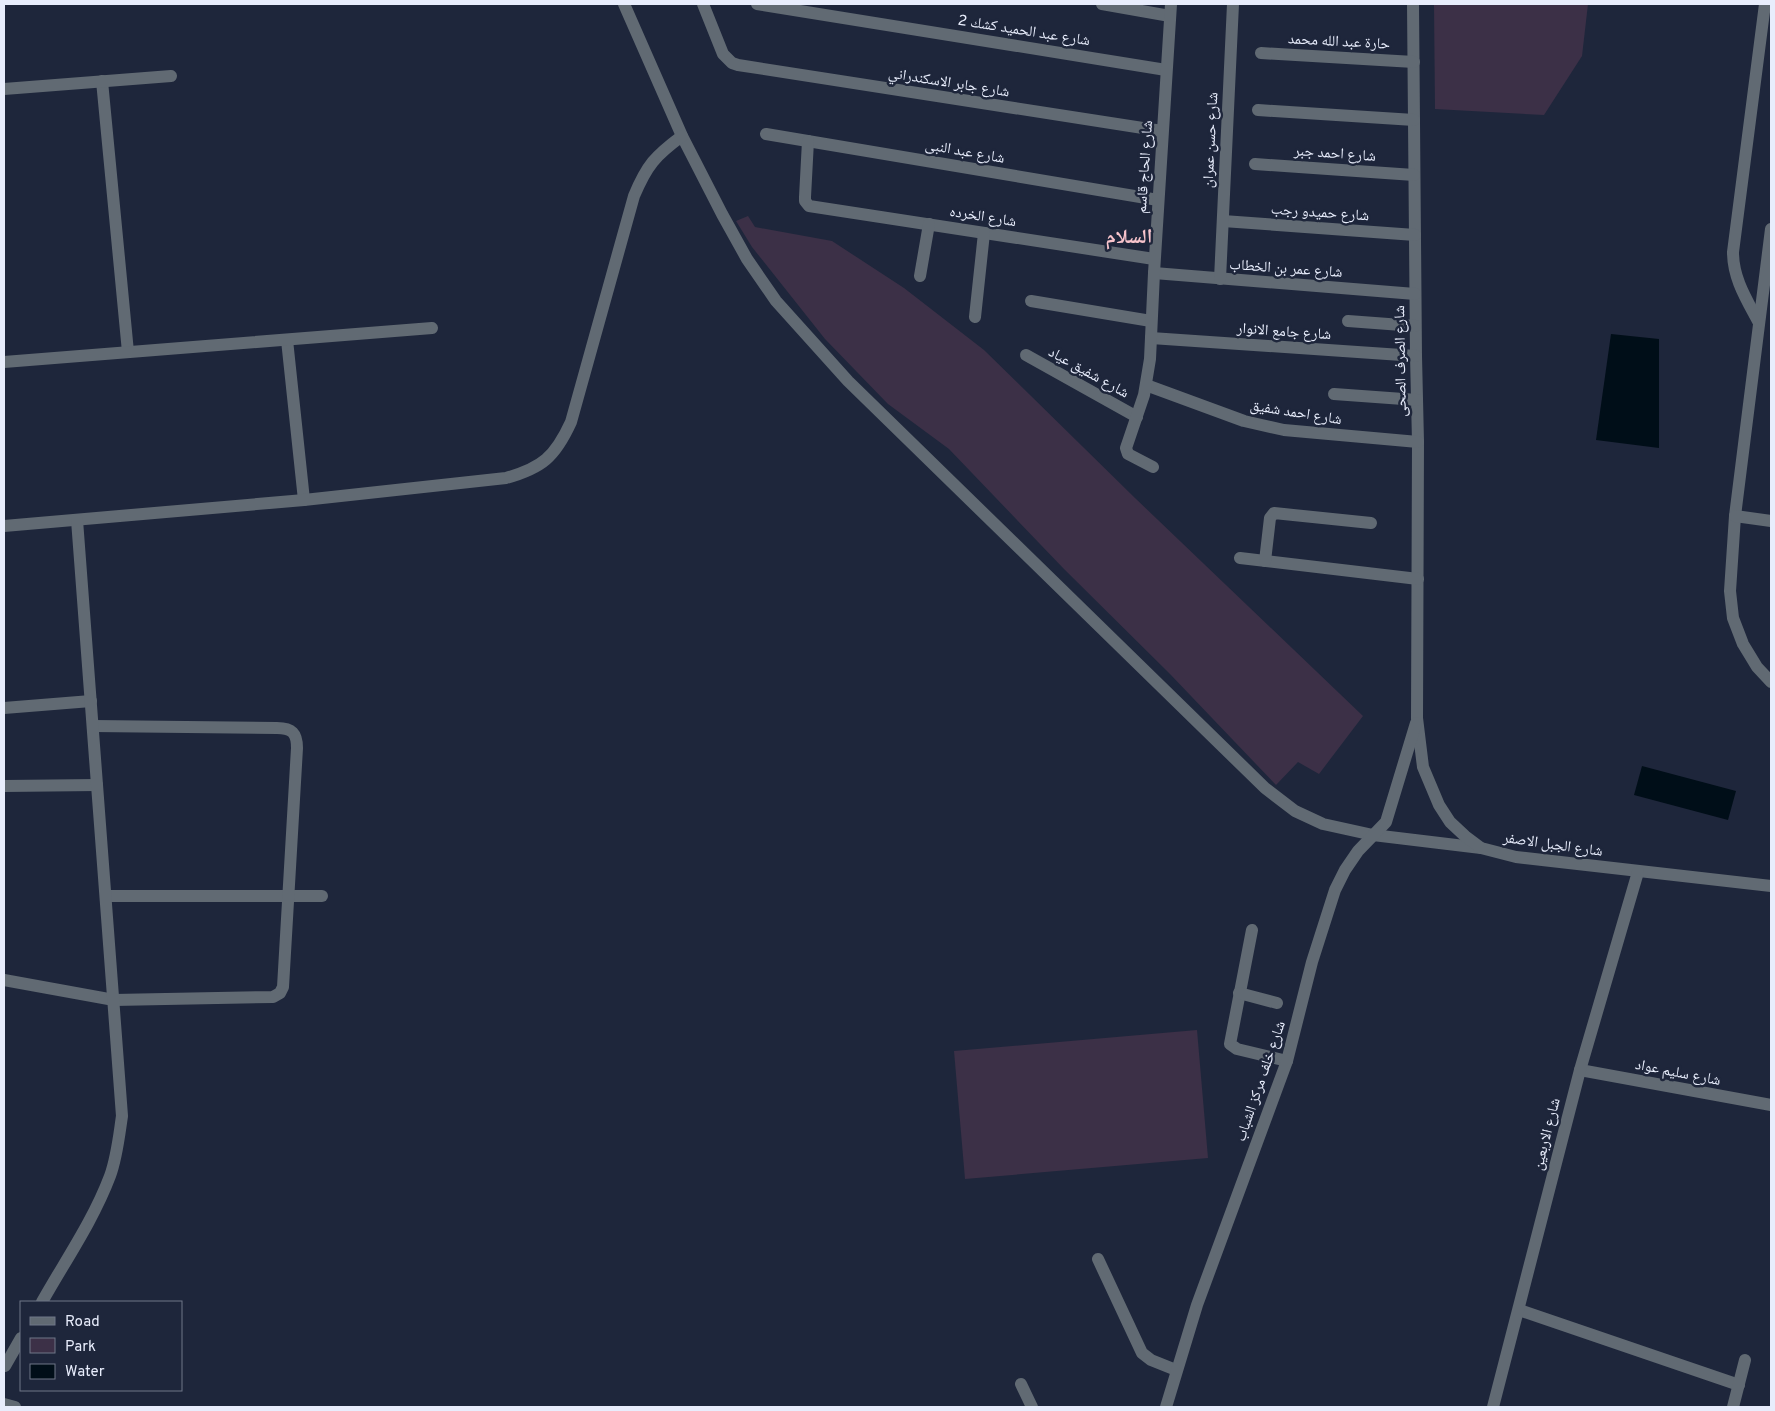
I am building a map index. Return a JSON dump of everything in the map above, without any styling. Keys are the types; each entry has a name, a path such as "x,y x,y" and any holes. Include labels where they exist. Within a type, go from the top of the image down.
{"street":[{"path":"624,4 682,136 747,259 776,301 848,381 1265,788 1295,811 1323,824 1373,835 1481,848"},
{"name":"شارع جابر الاسكندراني","path":"703,4 723,54 732,63 746,67 1162,131"},
{"name":"شارع عبد الحميد كشك 2","path":"757,4 1166,70"},
{"path":"1102,4 1170,10"},
{"name":"شارع حسن عمران","path":"1220,279 1233,4"},
{"path":"1406,4 1413,4"},
{"name":"شارع الصرف الصحى","path":"1413,4 1415,326 1418,442 1417,718"},
{"path":"1759,323 1737,279 1733,266 1733,252 1765,4"},
{"name":"شارع الحاج قاسم","path":"1153,467 1128,454 1126,448 1146,385 1150,359 1154,259 1170,10"},
{"name":"حارة عبد الله محمد","path":"1262,53 1414,62"},
{"path":"4,89 171,76"},
{"path":"102,81 128,352"},
{"path":"1258,110 1414,120"},
{"name":"شارع عبد النبى","path":"766,134 1158,200"},
{"path":"4,526 304,500 506,478 528,472 547,460 562,443 571,422 634,196 644,172 661,152 682,136"},
{"name":"شارع الخرده","path":"808,141 805,197 807,204 810,206 1154,259"},
{"name":"شارع احمد جبر","path":"1255,164 1414,175"},
{"name":"شارع حميدو رجب","path":"1222,221 1415,235"},
{"path":"920,276 929,224"},
{"path":"1771,229 1735,516 1730,591 1733,618 1743,644 1757,667 1771,682"},
{"path":"975,317 984,233"},
{"name":"شارع عمر بن الخطاب","path":"1154,274 1415,294"},
{"path":"1030,301 1151,321"},
{"path":"1348,322 1415,326"},
{"path":"4,362 432,328"},
{"name":"شارع جامع الانوار","path":"1150,338 1416,356"},
{"path":"287,340 304,500"},
{"name":"شارع شفيق عياد","path":"1026,355 1137,417"},
{"name":"شارع احمد شفيق","path":"1146,385 1244,421 1284,430 1418,442"},
{"path":"1334,394 1417,400"},
{"path":"1265,560 1270,518 1274,512 1371,523"},
{"path":"1735,516 1771,521"},
{"path":"43,1301 98,1204 110,1176 118,1146 122,1116 77,520"},
{"path":"1240,558 1418,579"},
{"path":"4,708 91,701"},
{"name":"شارع خلف مركز الشباب","path":"1166,1407 1196,1305 1287,1062 1312,962 1335,890 1358,852 1386,822 1417,718"},
{"name":"شارع الجبل الاصفر","path":"1417,718 1423,767 1439,805 1450,822 1481,848 1516,857 1771,886"},
{"path":"4,980 114,1000 273,997 280,993 284,987 297,748 297,740 293,732 285,728 93,726"},
{"path":"4,786 98,785"},
{"name":"شارع الاربعين","path":"1494,1407 1580,1070 1638,872"},
{"path":"106,896 322,896"},
{"path":"1252,930 1230,1044 1237,1049 1287,1062"},
{"path":"1239,993 1277,1003"},
{"name":"شارع سليم عواد","path":"1580,1070 1771,1105"},
{"path":"1098,1259 1142,1353 1150,1360 1176,1370"},
{"path":"1519,1310 1739,1385"},
{"path":"5,1366 20,1340"},
{"path":"1733,1407 1745,1360"},
{"path":"1022,1384 1032,1407"},
{"path":"4,1404 15,1407"}],"green space":[{"path":"1434,4 1588,4 1582,56 1544,115 1435,109"},
{"path":"748,216 755,227 832,241 904,288 984,350 1135,498 1363,716 1319,774 1298,762 1276,785 949,449 888,404 825,339 752,247 736,221"},
{"path":"1197,1030 1208,1158 965,1179 954,1051"}],"water":[{"path":"1611,334 1659,339 1659,448 1596,440"},
{"path":"1642,766 1736,791 1728,820 1634,795"}],"district":[{"name":"السلام","path":"1129,236"}]}
